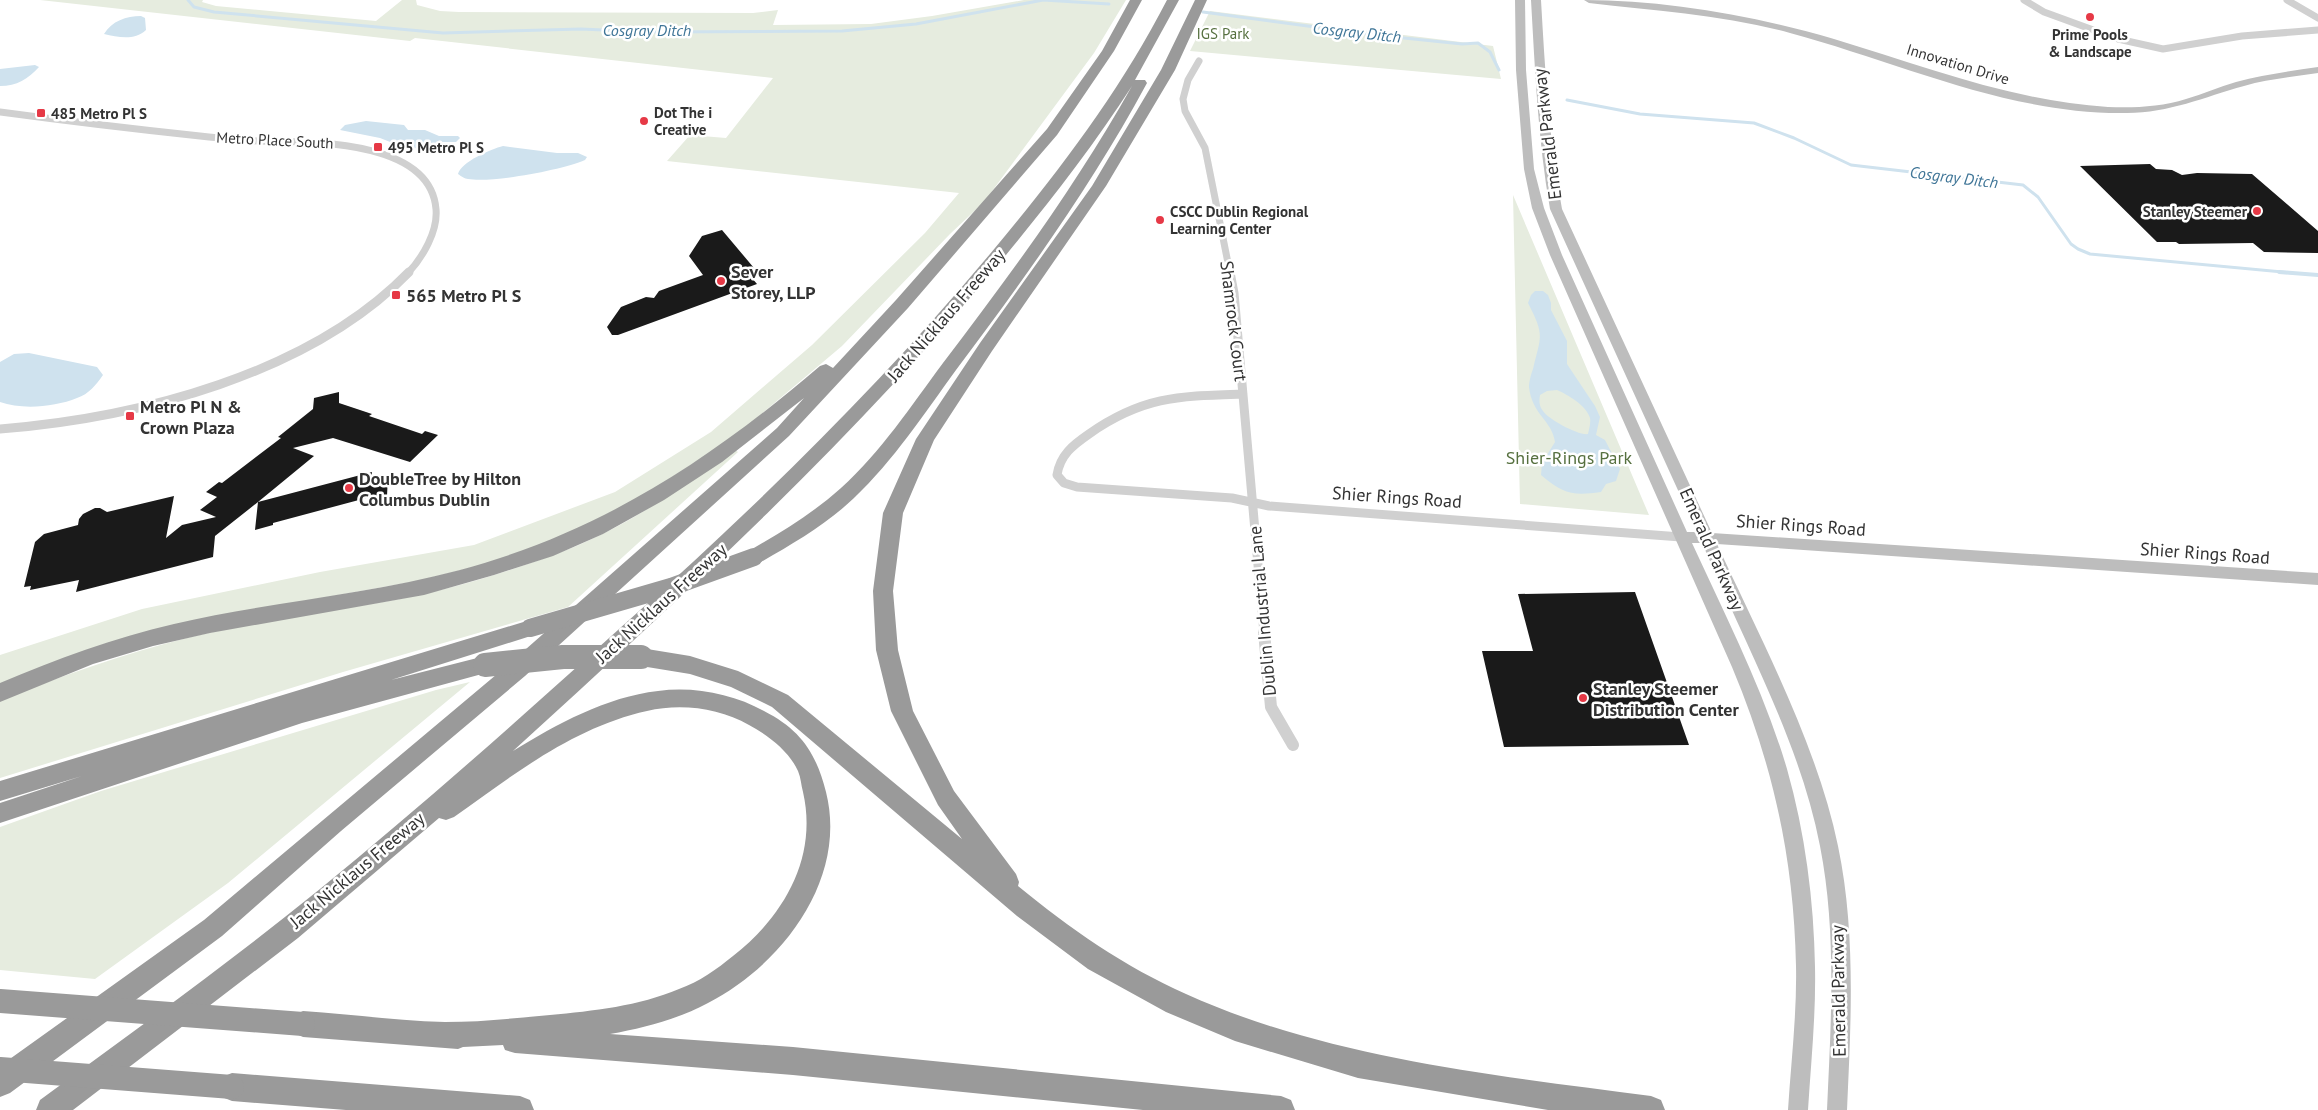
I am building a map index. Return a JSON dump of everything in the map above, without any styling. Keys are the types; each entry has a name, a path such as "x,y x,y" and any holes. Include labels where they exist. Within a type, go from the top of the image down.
{"highway":[{"path":"0,1083 213,928 333,824 517,670 783,432 914,290 1052,132 1108,51 1136,0"},
{"path":"0,791 530,628 699,579 754,557 794,534 830,508 863,478 898,437 1038,247 1117,125 1161,38 1173,0"},
{"name":"Jack Nicklaus Freeway","path":"50,1110 155,1032 367,866 672,595 760,512 887,383 1055,186 1125,85 1159,30 1173,0"},
{"path":"1026,908 946,798 902,711 887,650 883,591 893,513 925,439 986,347 1099,186 1168,70 1201,0"},
{"path":"0,694 92,656 173,632 270,613 373,597 457,578 526,558 594,530 660,495 726,450 815,379 914,290"},
{"path":"0,812 337,704 421,679 485,665 534,658 588,654 641,657 690,665 738,680 780,701 1026,908 1097,960 1175,1004 1235,1028 1358,1064 1532,1094 1651,1110"},
{"path":"367,866 530,751 569,729 609,712 649,701 687,698 722,703 757,717 788,740 810,772 819,814 815,858 798,900 772,938 728,976 683,1001 626,1018 552,1028 446,1035"},
{"path":"0,1001 802,1062 1281,1110"},
{"path":"0,1068 520,1110"}],"main road":[{"name":"Emerald Parkway","path":"1520,0 1521,70 1529,169 1538,208 1556,255 1752,694 1783,787 1794,841 1805,948 1803,1036 1798,1110"},
{"name":"Emerald Parkway","path":"1536,0 1542,102 1549,170 1556,209 1708,538 1796,735 1815,792 1829,847 1841,952 1837,1110"},
{"name":"Innovation Drive","path":"1589,0 1708,15 1769,25 2012,96 2079,108 2109,110 2165,107 2184,103 2240,84 2318,70"},
{"name":"Shier Rings Road","path":"1681,538 1708,538 2318,579"}],"street":[{"path":"2024,0 2044,12 2118,39 2163,49 2242,36 2318,30"},
{"path":"2287,0 2318,18"},
{"name":"Shamrock Court","path":"1199,61 1188,80 1183,99 1185,111 1205,148 1234,293 1252,502"},
{"name":"Metro Place South","path":"0,112 236,140 333,143 371,150 398,160 416,171 425,180 437,203 437,218 429,244 422,259 400,284 358,316 303,348 240,376 129,411 88,419 0,428"},
{"name":"Shier Rings Road","path":"1243,394 1193,397 1146,403 1121,415 1084,438 1064,454 1058,466 1057,475 1064,483 1076,486 1232,498 1269,506 1681,538"},
{"name":"Dublin Industrial Lane","path":"1252,502 1271,707 1293,745"}],"green space":[{"path":"40,0 203,0 202,2 216,6 376,21 402,0 416,0 417,5 440,11 459,12 753,13 778,10 773,25 871,24 932,16 1024,0 1126,0 1094,53 984,202 950,234 842,346 734,437 632,503 578,530 494,562 417,581 203,619 0,686 0,655 142,609 320,572 474,545 615,492 711,432 812,345 925,233 959,193 667,161 690,135 726,138 773,78 415,38 410,41"},
{"name":"IGS Park","path":"1210,11 1493,46 1501,79 1190,51"},
{"name":"Shier-Rings Park","path":"1513,195 1649,515 1520,504"},
{"path":"735,450 738,452 568,607 343,672 0,778 0,700 93,666 187,638 421,595 486,578 528,564 569,549 613,529 675,491"},
{"path":"470,682 228,883 95,979 0,970 0,827 101,791 436,690"}],"water":[{"path":"141,16 145,18 146,30 136,36 126,37 104,34 107,29 120,20"},
{"path":"35,65 39,67 26,78 12,85 0,86 0,69"},
{"path":"366,121 404,125 408,130 425,130 439,136 458,136 460,138 456,142 437,142 425,147 408,149 380,138 340,130 345,125"},
{"path":"503,146 557,153 578,153 587,157 585,160 561,168 527,175 479,180 467,179 458,174 460,169 470,161"},
{"path":"1535,291 1543,291 1548,295 1551,310 1567,341 1567,364 1595,406 1600,417 1596,435 1605,440 1620,469 1616,481 1606,484 1601,492 1583,494 1569,492 1562,490 1541,475 1542,463 1555,442 1550,428 1534,404 1529,387 1540,336 1537,322 1528,303","holes":["1557,390 1576,401 1588,413 1590,418 1588,434 1564,426 1551,418 1542,409 1540,395 1547,391"]},
{"path":"29,353 97,367 103,375 89,392 59,404 28,407 0,402 0,362 14,354"}],"building":[{"name":"Stanley Steemer","path":"2150,164 2156,169 2172,170 2182,175 2197,173 2252,174 2318,231 2318,253 2264,252 2253,243 2179,244 2176,242 2157,242 2080,166"},
{"name":"Sever Storey, LLP","path":"722,230 754,268 746,271 757,284 618,335 612,335 607,327 621,307 646,297 654,298 659,291 703,275 689,256 702,236"},
{"name":"DoubleTree by Hilton Columbus Dublin","path":"339,392 339,403 372,414 369,416 422,434 425,431 438,435 410,462 333,438 293,448 314,456 215,536 213,557 76,592 79,580 30,590 31,586 24,587 35,542 44,534 78,525 79,519 83,514 95,508 100,508 107,512 174,496 166,538 182,525 216,517 200,510 217,497 206,492 219,482 222,483 281,438 278,437 313,409 314,398"},
{"path":"372,472 371,479 388,475 387,496 370,500 370,497 273,523 273,525 255,530 258,502"},
{"name":"Stanley Steemer Distribution Center","path":"1635,592 1689,745 1504,747 1482,651 1533,651 1518,594"}],"waterway":[{"name":"Cosgray Ditch","path":"188,0 194,7 214,12 443,33 581,29 649,32 842,31 916,24 1043,0 1109,4"},
{"name":"Cosgray Ditch","path":"1203,12 1375,35 1462,44 1478,43 1490,52 1499,70"},
{"name":"Cosgray Ditch","path":"1567,100 1640,114 1754,123 1794,138 1851,165 2023,185 2038,197 2071,244 2090,254 2293,273"},
{"name":"Cosgray Ditch","path":"2279,272 2318,275"}],"place":[{"name":"Prime Pools & Landscape","path":"2090,17"},
{"name":"485 Metro Pl S","path":"41,113"},
{"name":"Dot The i Creative","path":"644,121"},
{"name":"495 Metro Pl S","path":"378,147"},
{"name":"Stanley Steemer","path":"2257,211"},
{"name":"CSCC Dublin Regional Learning Center","path":"1160,220"},
{"name":"Sever Storey, LLP","path":"721,281"},
{"name":"565 Metro Pl S","path":"396,295"},
{"name":"Metro Pl N & Crown Plaza","path":"130,416"},
{"name":"DoubleTree by Hilton Columbus Dublin","path":"349,488"},
{"name":"Stanley Steemer Distribution Center","path":"1583,698"}]}
